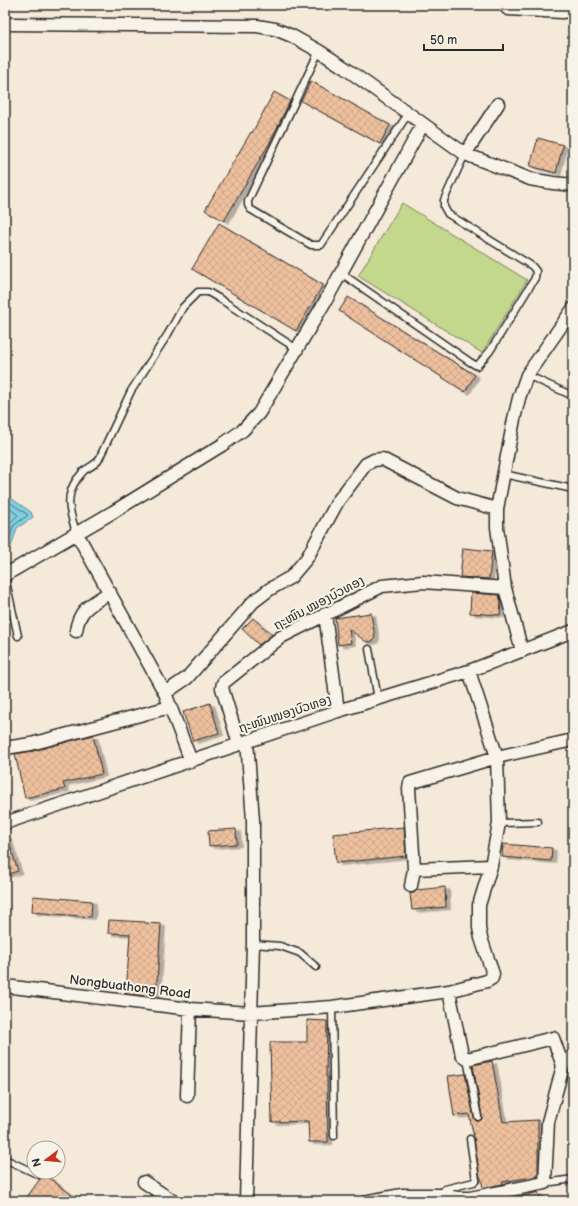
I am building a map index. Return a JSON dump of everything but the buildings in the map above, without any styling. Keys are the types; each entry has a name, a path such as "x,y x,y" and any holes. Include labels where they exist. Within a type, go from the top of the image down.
{"street":[{"path":"504,5 508,9 562,12 573,10"},
{"path":"5,24 257,26 275,29 292,36 346,68 465,154 530,179 573,185"},
{"path":"465,154 498,104"},
{"path":"5,576 76,532 113,512 215,450 243,430 260,413 341,273 423,124"},
{"path":"522,651 505,588 497,527 497,509 519,398 527,375 573,309"},
{"path":"165,693 187,678 253,602 270,589 291,577 307,558 338,501 366,464 374,460 382,459 457,498 497,509"},
{"path":"76,532 165,693 191,761"},
{"name":"ຖະໜົນ ໝອງບົວທອງ","path":"243,742 222,688 223,683 281,637 382,586 423,582 505,588"},
{"path":"76,631 81,613 110,592"},
{"path":"325,614 338,711"},
{"name":"ຖະໜົນໜອງບົວທອງ","path":"5,823 191,761 243,742 469,671 573,631"},
{"path":"414,870 491,866 499,823 496,757 469,671"},
{"path":"5,748 31,744 170,708"},
{"path":"411,886 414,870 409,788 410,783 496,757 573,740"},
{"path":"243,742 253,820 253,944 246,1201"},
{"name":"Nongbuathong Road","path":"5,986 190,1009 251,1013 332,1007 449,991 487,981 492,978 493,974 479,928 479,905 491,866"},
{"path":"449,991 462,1055 467,1059 553,1038 563,1066"},
{"path":"187,1096 190,1009"},
{"path":"369,1201 402,1195 440,1195 470,1198 545,1183 548,1122 563,1066 565,1062 573,1056"},
{"path":"144,1182 173,1201"}],"lane":[{"path":"319,51 248,201 250,209 311,245 321,245 408,114"},
{"path":"341,273 470,362 477,366 481,363 490,351 530,285 536,271 532,266 448,214 444,207 444,200 465,154"},
{"path":"76,532 70,510 70,493 72,486 84,470 92,466 98,460 131,391 168,334 183,307 198,292 208,292 297,349"},
{"path":"527,375 573,396"},
{"path":"503,474 573,489"},
{"path":"5,576 18,636"},
{"path":"369,649 378,699"},
{"path":"499,823 538,822"},
{"path":"253,944 280,946 300,953 316,967"},
{"path":"332,1007 334,1136"},
{"path":"467,1059 478,1118"},
{"path":"440,1195 446,1189 474,1182 476,1180 470,1139"},
{"path":"5,1159 26,1169"},
{"path":"545,1183 573,1179"}],"green space":[{"path":"402,203 527,280 482,353 358,276"}],"water":[{"path":"5,494 31,512 33,517 17,528 11,547 5,552"}]}
